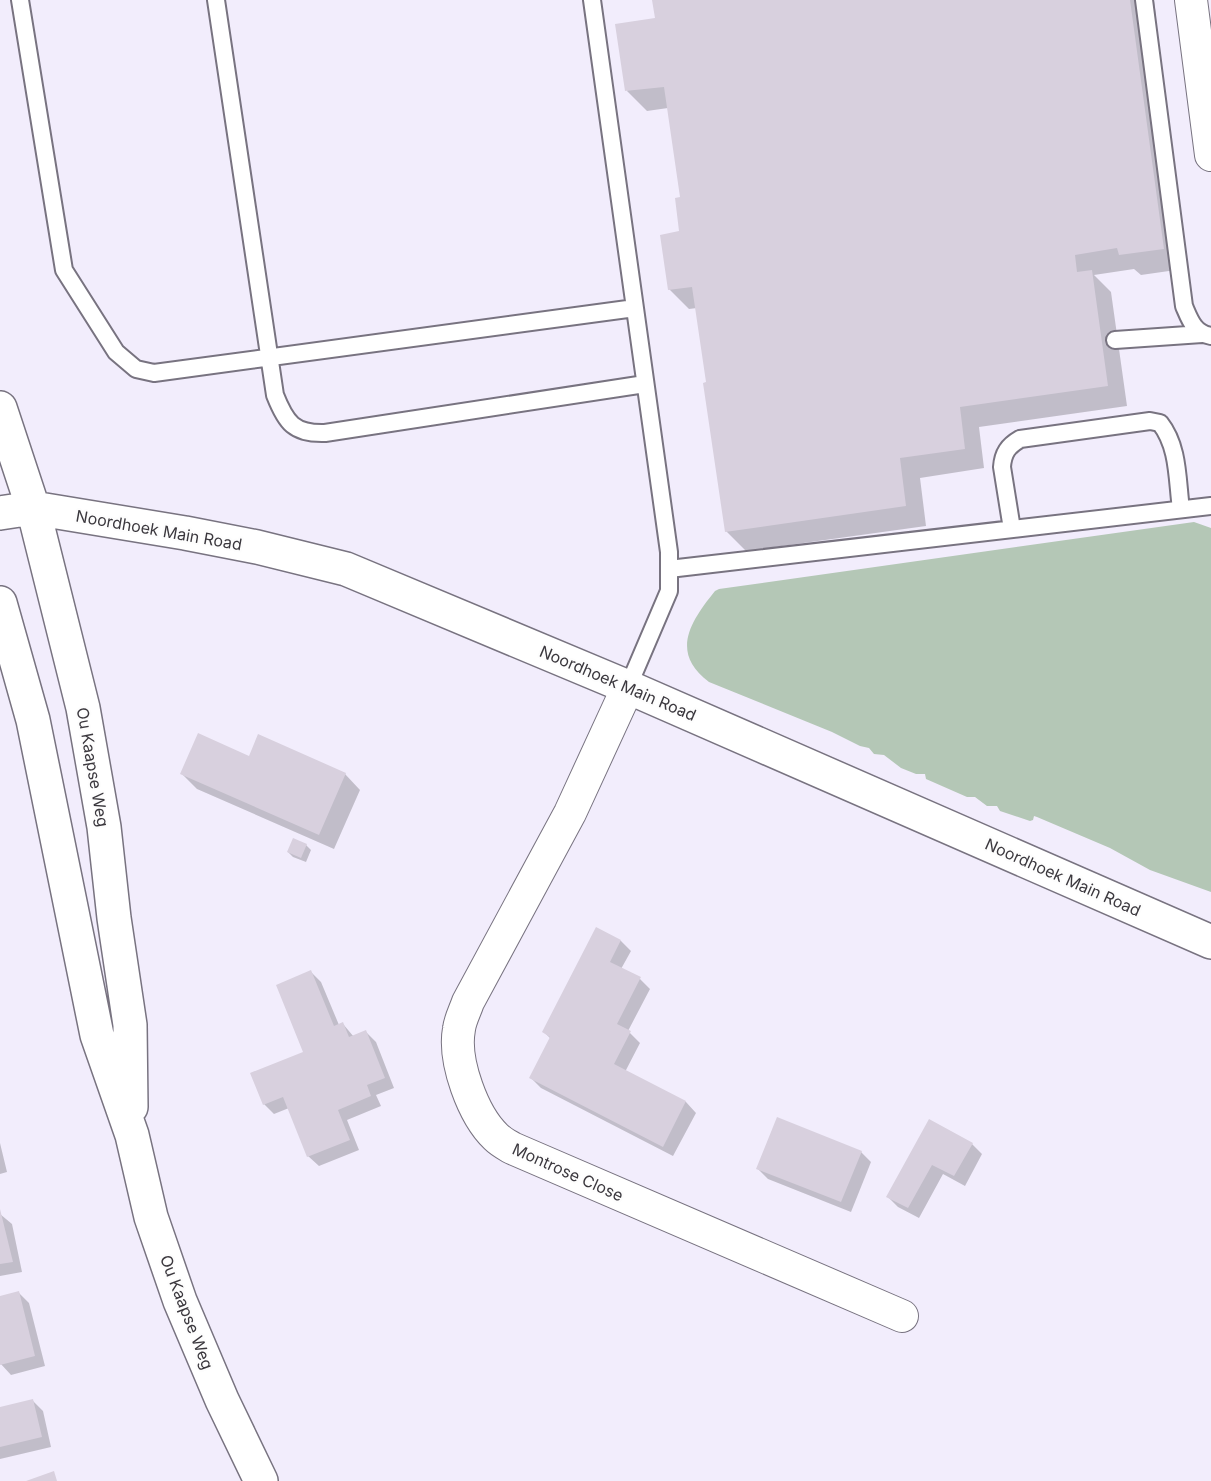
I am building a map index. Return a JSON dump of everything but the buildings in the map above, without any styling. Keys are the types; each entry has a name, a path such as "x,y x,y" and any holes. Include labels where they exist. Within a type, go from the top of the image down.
{"main road":[{"name":"Ou Kaapse Weg","path":"0,408 33,508 83,708 104,827 114,918 130,1026 132,1135"},
{"name":"Noordhoek Main Road","path":"0,513 33,508 257,547 346,569 628,687 1211,942"},
{"name":"Ou Kaapse Weg","path":"0,603 33,720 97,1035 132,1135 151,1217 180,1300 222,1400 261,1481"}],"street":[{"path":"1191,0 1211,155"},
{"name":"Montrose Close","path":"628,687 570,813 468,1002 458,1030 460,1058 466,1086 477,1111 496,1137 512,1148 902,1316"}],"lane":[{"path":"20,0 64,270 116,352 136,369 154,374 635,308"},
{"path":"216,0 275,395 282,412 294,428 308,434 325,433 645,384"},
{"path":"592,0 669,552 669,591 628,687"},
{"path":"1144,0 1184,306 1194,328 1207,335"},
{"path":"1115,340 1207,335"},
{"path":"1012,529 1002,467 1003,458 1012,443 1020,439 1150,421 1160,423 1173,446 1181,509"},
{"path":"669,570 1211,506"}],"green space":[{"path":"1194,522 1211,528 1211,892 1150,870 1110,848 1037,817 1034,816 1030,821 1000,811 997,806 987,806 975,797 967,797 926,779 925,774 916,774 901,768 884,755 874,754 869,748 709,682 697,671 690,660 687,649 688,637 698,614 719,589"}]}
